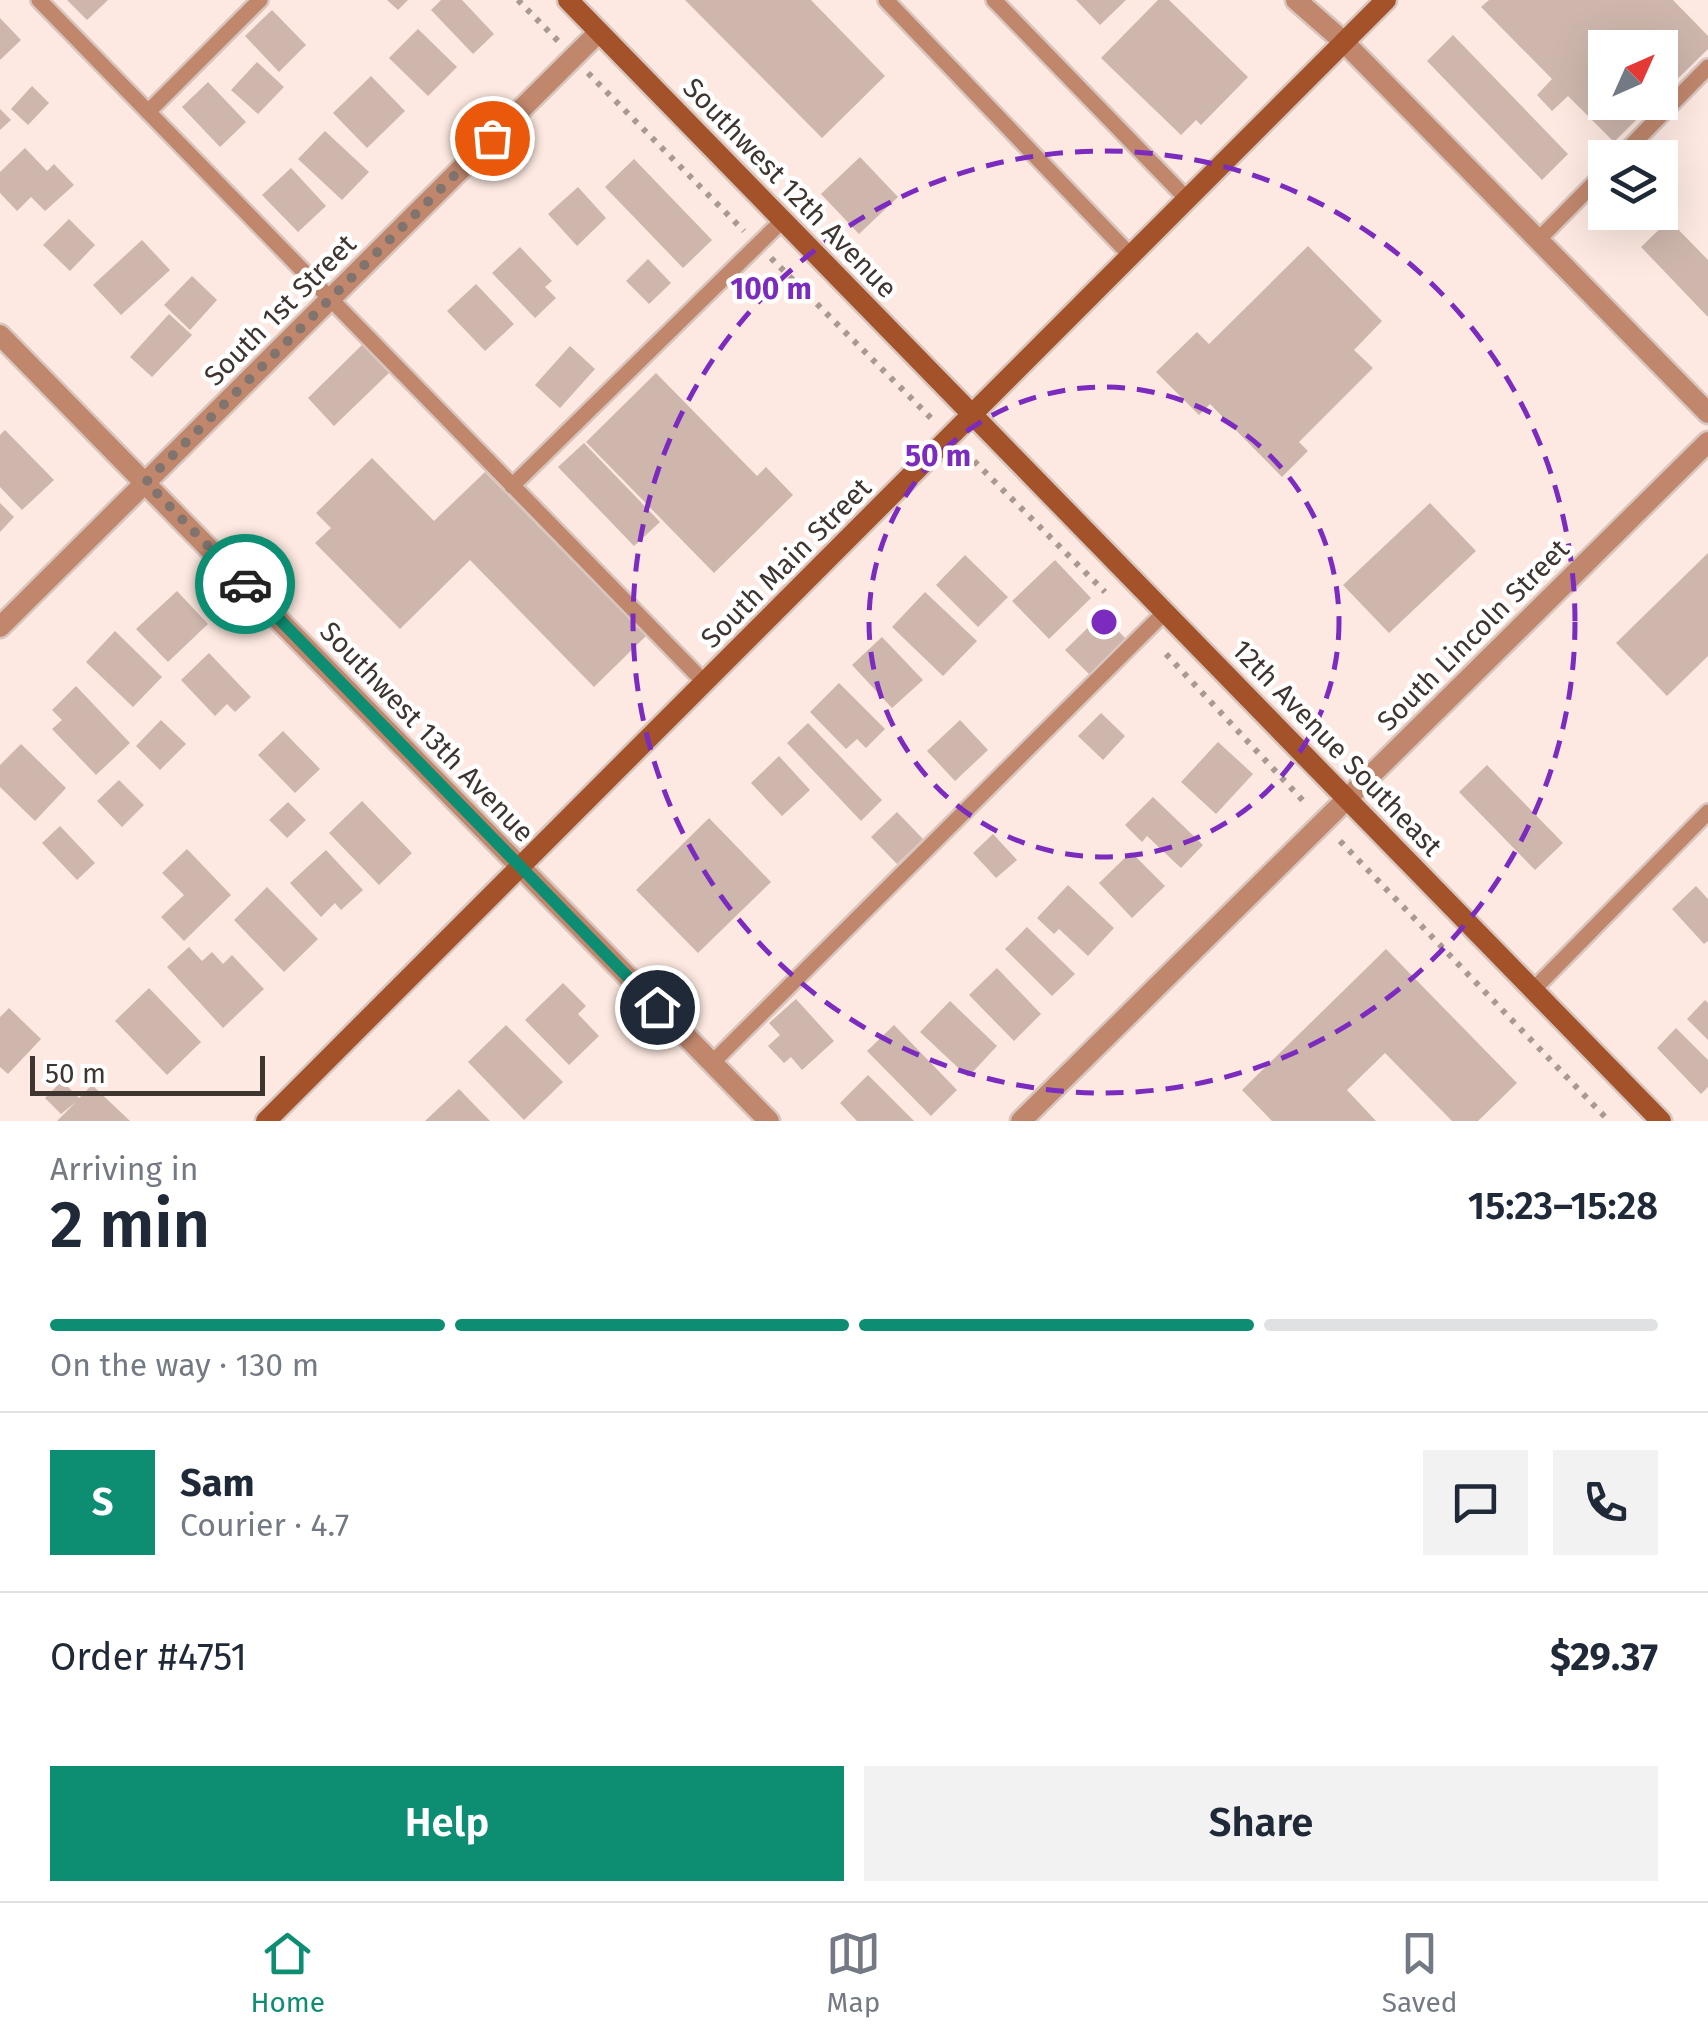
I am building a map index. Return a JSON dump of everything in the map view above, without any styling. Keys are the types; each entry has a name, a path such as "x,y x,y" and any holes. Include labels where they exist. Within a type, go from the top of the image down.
{"street":[{"name":"Southwest 12th Avenue","path":"568,0 972,415"},
{"path":"1296,0 1344,42 1708,413"},
{"name":"South Main Street","path":"266,1121 1386,0"},
{"name":"South 1st Street","path":"0,627 599,32"},
{"name":"Southwest 13th Avenue","path":"0,335 769,1121"},
{"name":"12th Avenue Southeast","path":"972,415 1660,1121"},
{"name":"South Lincoln Street","path":"1021,1121 1708,442"}],"lane":[{"path":"39,0 704,683"},
{"path":"148,112 260,0"},
{"path":"886,0 1131,256"},
{"path":"994,0 1188,200"},
{"path":"1637,140 1708,67"},
{"path":"1538,240 1588,189"},
{"path":"512,486 783,220"},
{"path":"712,1063 1165,612"},
{"path":"1532,991 1708,812"}],"path":[{"path":"518,0 1145,632 1609,1121"}],"building":[{"path":"67,0 108,0 87,20"},
{"path":"387,0 408,0 398,10"},
{"path":"441,0 462,0 494,34 473,54 431,10"},
{"path":"685,0 811,0 885,76 822,138"},
{"path":"1076,0 1126,0 1100,25"},
{"path":"1158,0 1169,0 1248,77 1201,125 1196,120 1181,135 1101,58"},
{"path":"1489,0 1673,0 1708,36 1708,49 1678,78 1678,30 1588,30 1588,116 1568,96 1552,111 1537,95 1552,79 1481,7"},
{"path":"272,10 306,45 279,72 245,36"},
{"path":"0,18 21,40 0,60"},
{"path":"418,29 457,67 428,96 389,58"},
{"path":"1453,35 1568,154 1542,180 1427,61"},
{"path":"257,62 284,87 258,114 231,90"},
{"path":"371,76 405,111 367,148 333,113"},
{"path":"208,82 246,122 220,147 182,107"},
{"path":"32,86 49,103 28,125 11,109"},
{"path":"0,109 11,120 0,130"},
{"path":"1592,120 1636,120 1616,140"},
{"path":"325,131 369,172 342,200 298,159"},
{"path":"25,148 47,171 54,164 74,185 45,211 31,197 17,211 0,193 0,172"},
{"path":"860,157 898,197 859,234 821,194"},
{"path":"634,159 712,240 683,268 605,187"},
{"path":"291,168 326,206 298,232 262,195"},
{"path":"578,187 606,218 577,246 548,214"},
{"path":"69,219 95,245 70,271 43,245"},
{"path":"1678,229 1708,260 1708,317 1641,247 1659,230"},
{"path":"142,240 170,270 121,315 93,285"},
{"path":"1308,246 1382,321 1354,350 1373,368 1299,442 1308,451 1282,477 1210,404 1199,415 1156,372 1197,332 1209,344"},
{"path":"520,247 552,281 545,287 556,298 535,318 492,273"},
{"path":"648,259 671,283 649,304 626,281"},
{"path":"192,276 217,300 190,330 164,305"},
{"path":"476,284 514,324 485,351 447,311"},
{"path":"169,314 192,335 152,377 130,357"},
{"path":"362,345 389,373 334,426 308,398"},
{"path":"570,346 595,369 560,408 535,385"},
{"path":"656,373 757,476 766,467 793,495 714,573 586,442"},
{"path":"5,430 54,480 22,510 0,487 0,435"},
{"path":"584,443 660,522 634,546 558,467"},
{"path":"372,458 434,521 485,472 646,636 594,687 470,560 400,629 315,543 331,528 316,513"},
{"path":"0,503 14,517 0,532"},
{"path":"1430,503 1476,551 1389,633 1343,585"},
{"path":"1708,553 1708,656 1667,696 1616,643"},
{"path":"965,555 1008,597 978,627 936,585"},
{"path":"1055,560 1091,598 1049,639 1012,601"},
{"path":"177,591 208,624 168,662 136,629"},
{"path":"925,592 977,641 943,676 892,627"},
{"path":"1102,614 1127,640 1091,676 1065,650"},
{"path":"115,631 162,677 133,707 86,662"},
{"path":"882,637 923,680 892,708 852,665"},
{"path":"209,653 251,697 235,712 227,704 215,716 181,680"},
{"path":"839,683 885,729 866,748 857,739 846,749 810,712"},
{"path":"76,686 130,743 96,775 52,729 62,720 52,710"},
{"path":"1101,713 1125,736 1103,760 1078,736"},
{"path":"161,720 186,744 160,770 136,746"},
{"path":"960,720 988,750 955,781 927,751"},
{"path":"808,723 882,800 861,821 787,743"},
{"path":"283,731 320,769 295,793 258,755"},
{"path":"1218,742 1253,774 1216,814 1181,782"},
{"path":"21,744 66,788 35,821 0,787 0,765"},
{"path":"779,756 810,790 782,816 751,783"},
{"path":"1487,765 1563,843 1535,870 1459,792"},
{"path":"119,780 144,805 122,827 97,801"},
{"path":"1153,797 1203,845 1181,868 1147,836 1142,842 1125,825"},
{"path":"362,801 412,853 379,885 329,833"},
{"path":"288,802 306,820 287,838 269,820"},
{"path":"897,812 923,839 897,864 871,837"},
{"path":"709,818 771,882 698,953 636,890"},
{"path":"60,826 95,863 77,880 42,843"},
{"path":"993,834 1017,860 996,878 973,853"},
{"path":"187,849 231,895 184,941 161,917 184,895 162,873"},
{"path":"326,850 363,890 341,910 335,903 321,917 290,883"},
{"path":"1131,852 1165,886 1132,918 1099,883"},
{"path":"1068,885 1114,928 1088,956 1059,929 1054,934 1037,918"},
{"path":"1696,886 1708,899 1708,941 1704,944 1672,909"},
{"path":"267,887 318,939 284,972 234,920"},
{"path":"1027,927 1075,974 1052,996 1005,949"},
{"path":"189,947 202,961 212,952 223,964 232,955 264,989 223,1028 167,967"},
{"path":"1386,949 1517,1083 1478,1121 1452,1121 1385,1053 1347,1090 1376,1121 1272,1121 1242,1090"},
{"path":"997,968 1041,1014 1014,1041 969,995"},
{"path":"563,983 586,1006 578,1014 599,1036 569,1065 525,1020"},
{"path":"149,988 201,1042 167,1075 115,1021"},
{"path":"796,999 834,1041 802,1070 791,1057 784,1063 768,1046 780,1035 769,1023"},
{"path":"1705,1000 1708,1003 1708,1040 1687,1019"},
{"path":"950,1001 997,1046 968,1077 920,1032"},
{"path":"9,1008 41,1039 8,1074 0,1067 0,1017"},
{"path":"506,1025 563,1082 524,1120 468,1062"},
{"path":"894,1025 957,1090 931,1116 867,1051"},
{"path":"1676,1028 1708,1060 1708,1087 1701,1094 1657,1048"},
{"path":"868,1075 914,1121 857,1121 840,1103"},
{"path":"62,1081 79,1098 92,1085 130,1121 57,1121 76,1102 61,1114 45,1098"},
{"path":"459,1089 490,1121 425,1121"}],"way so far":[{"path":"245,584 146,482 492,138"}],"route":[{"path":"245,584 657,1007"}]}
